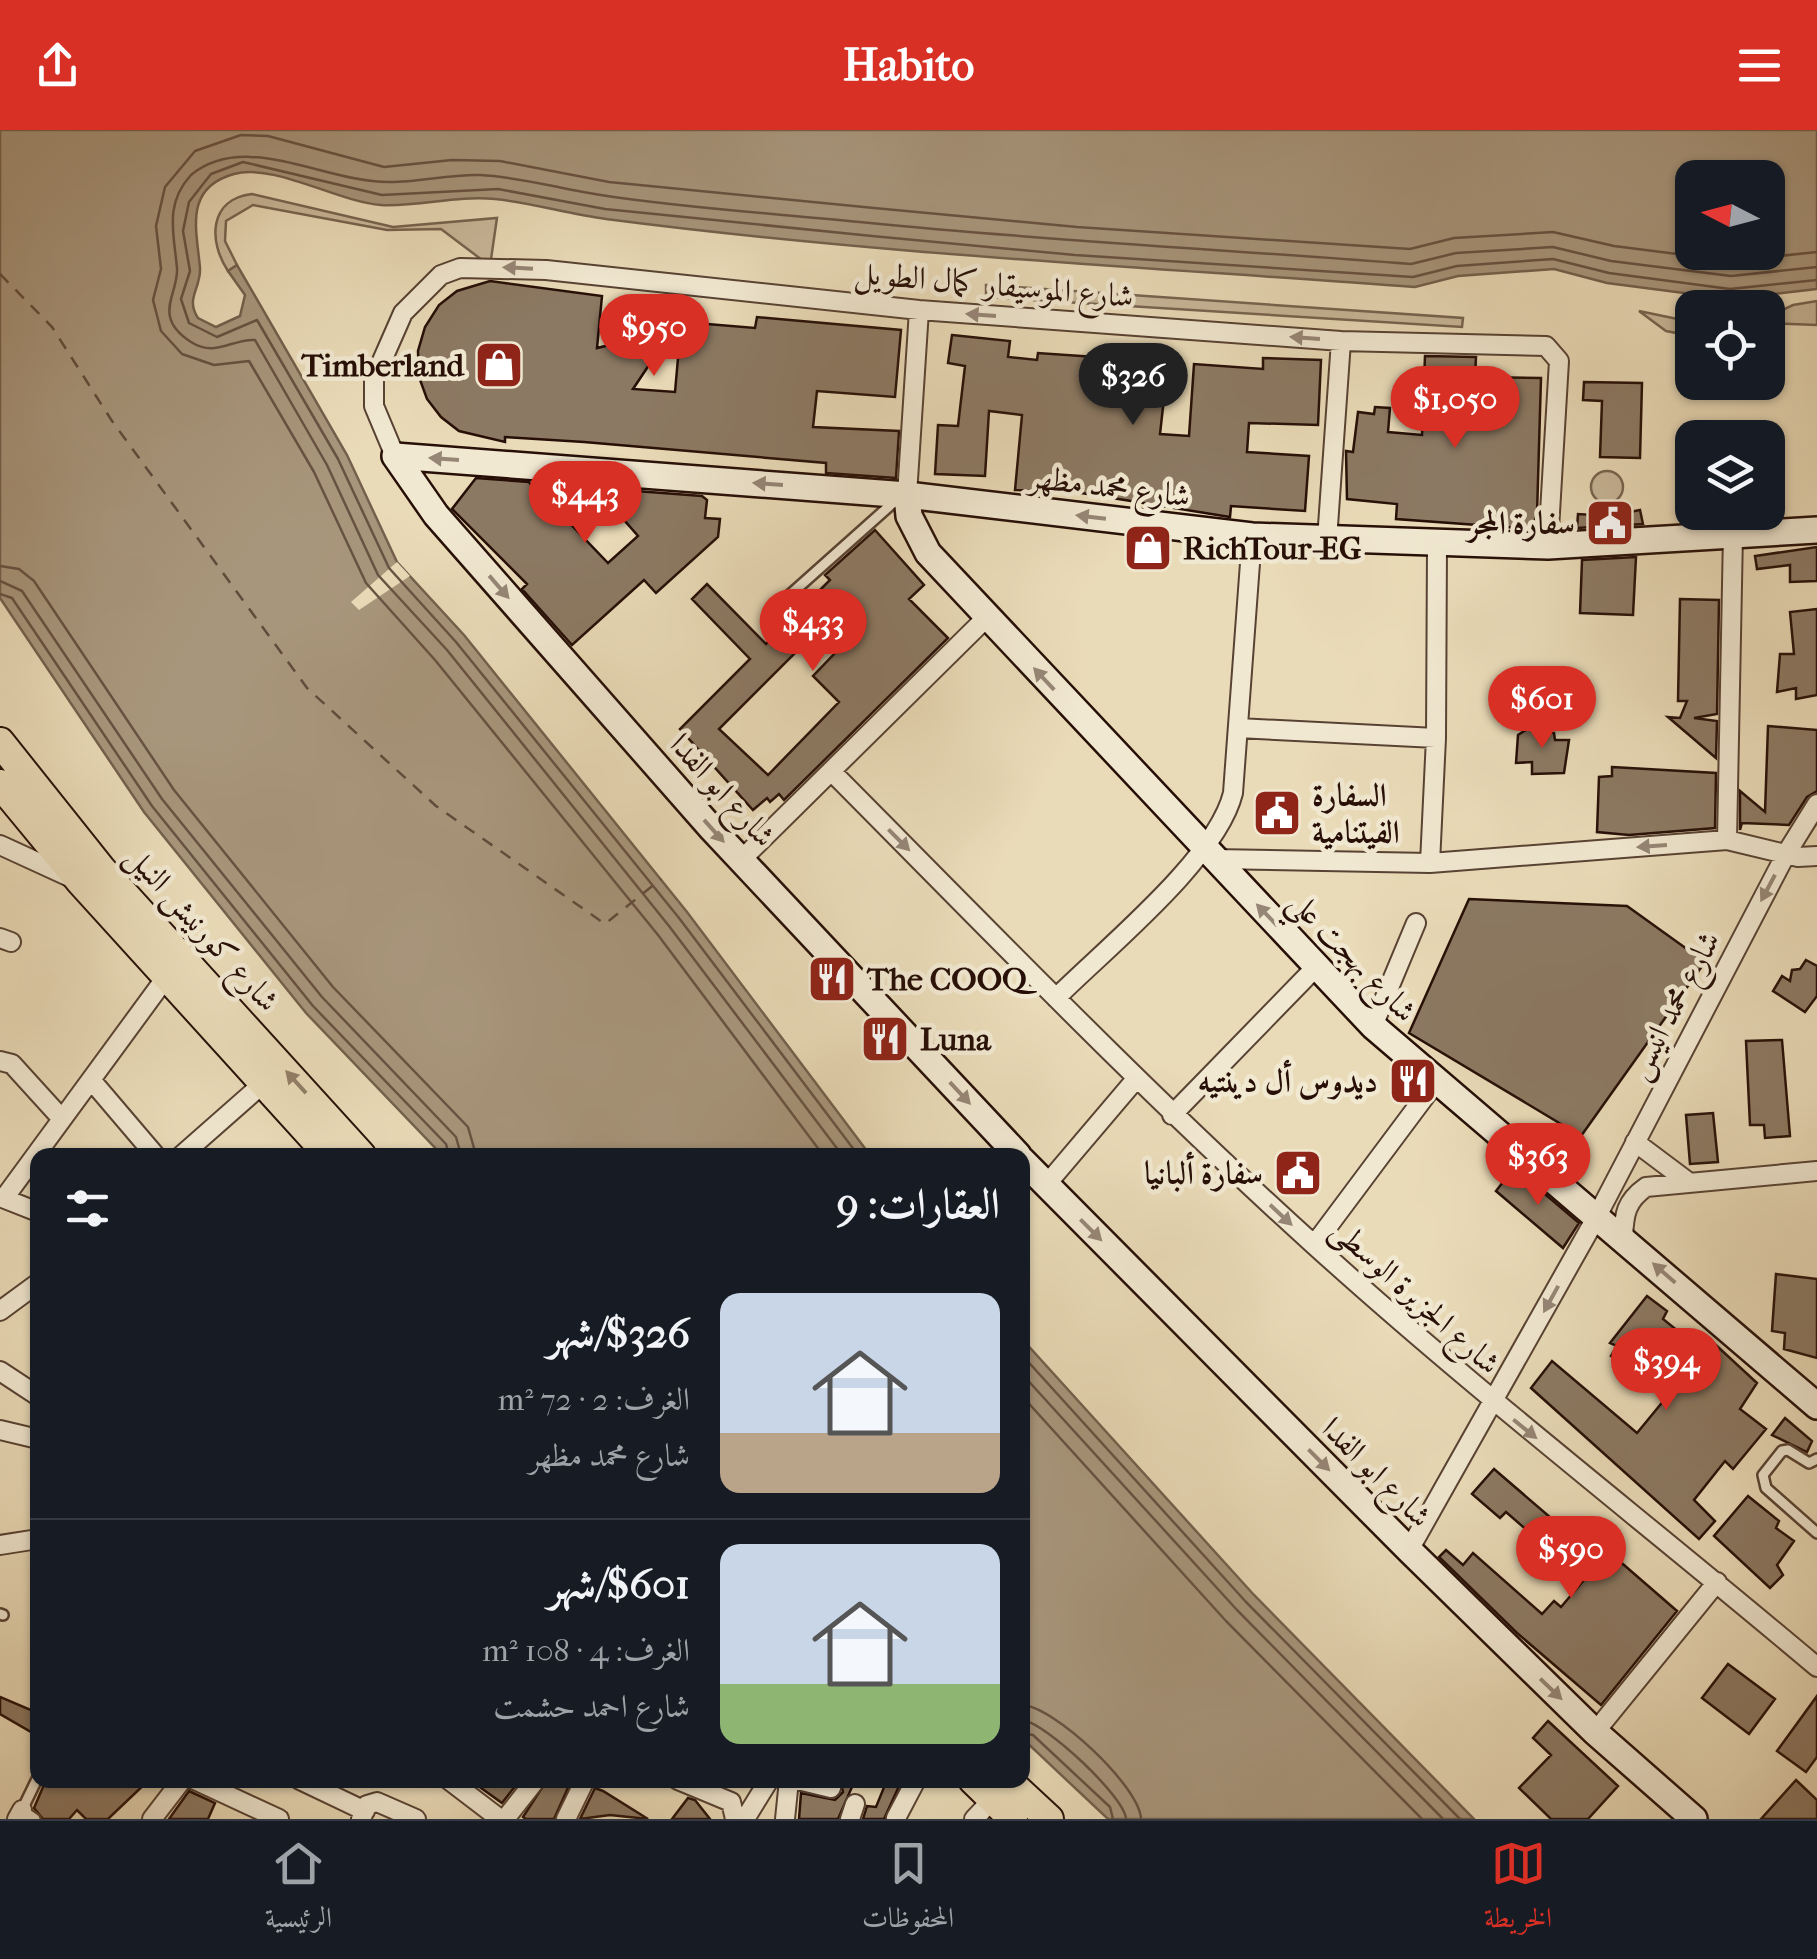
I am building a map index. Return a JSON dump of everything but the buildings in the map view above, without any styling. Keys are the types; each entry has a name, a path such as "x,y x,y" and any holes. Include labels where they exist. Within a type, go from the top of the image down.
{"main road":[{"name":"شارع كورنيش النيل","path":"0,742 102,870 356,1148"},
{"name":"شارع كورنيش النيل","path":"0,784 81,882 266,1081 322,1148"},
{"path":"992,1799 1049,1819"}],"street":[{"name":"شارع الموسيقار كمال الطويل","path":"396,456 374,406 374,379 403,313 441,276 460,268 546,270 919,310 1341,341 1546,346 1555,351 1559,360 1548,546"},
{"path":"905,495 919,310"},
{"path":"1328,540 1341,341"},
{"name":"شارع محمد مظهر","path":"396,456 905,495 1252,536 1437,546 1548,546 1817,530"},
{"name":"شارع ابو الفدا","path":"396,456 436,515 741,860 1012,1148"},
{"name":"شارع بهجت علي","path":"905,495 916,535 986,618 1374,1026 1435,1083 1817,1406"},
{"path":"1727,840 1733,534"},
{"path":"1056,998 1209,854 1230,806 1252,536"},
{"path":"1430,862 1436,738 1437,546"},
{"path":"741,860 986,618"},
{"path":"1238,728 1436,738"},
{"name":"شارع الجزيرة الوسطى","path":"831,771 1172,1115 1314,1245 1492,1403 1817,1667"},
{"name":"شارع محمد انيس","path":"1408,1550 1596,1218 1786,854 1817,804"},
{"path":"1209,854 1430,862 1727,840 1786,854 1817,856"},
{"path":"0,845 81,882"},
{"path":"1374,1026 1416,923"},
{"path":"1172,1115 1316,966"},
{"path":"40,1148 167,976"},
{"path":"0,1061 12,1064 62,1119"},
{"path":"1046,1185 1136,1079"},
{"path":"92,1081 149,1148"},
{"path":"190,1148 266,1081"},
{"path":"1314,1245 1435,1083"},
{"path":"1635,1142 1687,1181"},
{"path":"30,1161 2,1197 30,1209"},
{"name":"شارع ابو الفدا","path":"1030,1168 1408,1550 1595,1732 1694,1819"},
{"path":"1622,1238 1624,1214 1631,1198 1646,1186 1817,1171"},
{"path":"0,1312 30,1289"},
{"path":"0,1371 30,1391"},
{"path":"0,1430 30,1437"},
{"path":"0,1545 30,1541"},
{"path":"1595,1732 1716,1582"},
{"path":"152,1819 176,1788"},
{"path":"212,1788 279,1819"},
{"path":"316,1788 364,1812 387,1803 408,1817"},
{"path":"461,1788 502,1819 530,1788"},
{"path":"566,1819 581,1788"},
{"path":"697,1788 731,1802 736,1819"},
{"path":"745,1819 764,1788"},
{"path":"785,1819 788,1788"},
{"path":"896,1818 912,1788"},
{"path":"228,1819 238,1800"}],"lane":[{"path":"774,610 905,495"},
{"path":"1817,1459 1808,1463 1782,1451 1763,1476 1766,1488 1817,1533"},
{"path":"25,1816 34,1788"}],"shaded area":[{"path":"252,194 393,227 497,218 490,266 441,229 387,230 253,205 226,221 225,241 237,265 228,271 217,247 216,223 227,204"},
{"path":"986,285 1463,318 1462,327 986,297"},
{"path":"1817,301 1817,325 1785,324 1785,309"},
{"path":"1639,311 1675,318 1675,333 1666,331"},
{"path":"1607,471 1618,476 1623,487 1618,498 1607,503 1596,498 1591,487 1596,476"}],"water":[{"path":"0,130 1817,130 1817,289 1785,293 1675,292 1607,283 1554,269 1458,276 1415,287 1111,266 707,231 606,219 495,199 381,205 287,178 250,172 218,181 207,189 197,212 200,275 193,305 198,318 216,327 240,316 245,295 228,271 237,265 347,455 397,562 464,635 687,912 865,1148 435,1148 306,1013 144,812 0,598"},
{"path":"1030,1348 1254,1595 1474,1819 1108,1819 1030,1746"}],"pier":[{"path":"397,562 410,576 359,610 351,602"}],"ferry route":[{"path":"0,274 52,327 112,421 307,688 436,806 605,924 661,879"}],"place":[{"name":"Timberland","path":"499,365"},
{"name":"سفارة المجر","path":"1610,523"},
{"name":"RichTour-EG","path":"1148,548"},
{"name":"السفارة الفيتنامية","path":"1277,813"},
{"name":"The COOQ","path":"832,979"},
{"name":"Luna","path":"885,1039"},
{"name":"ديدوس أل دينتيه","path":"1413,1081"},
{"name":"سفارة ألبانيا","path":"1298,1173"}]}
